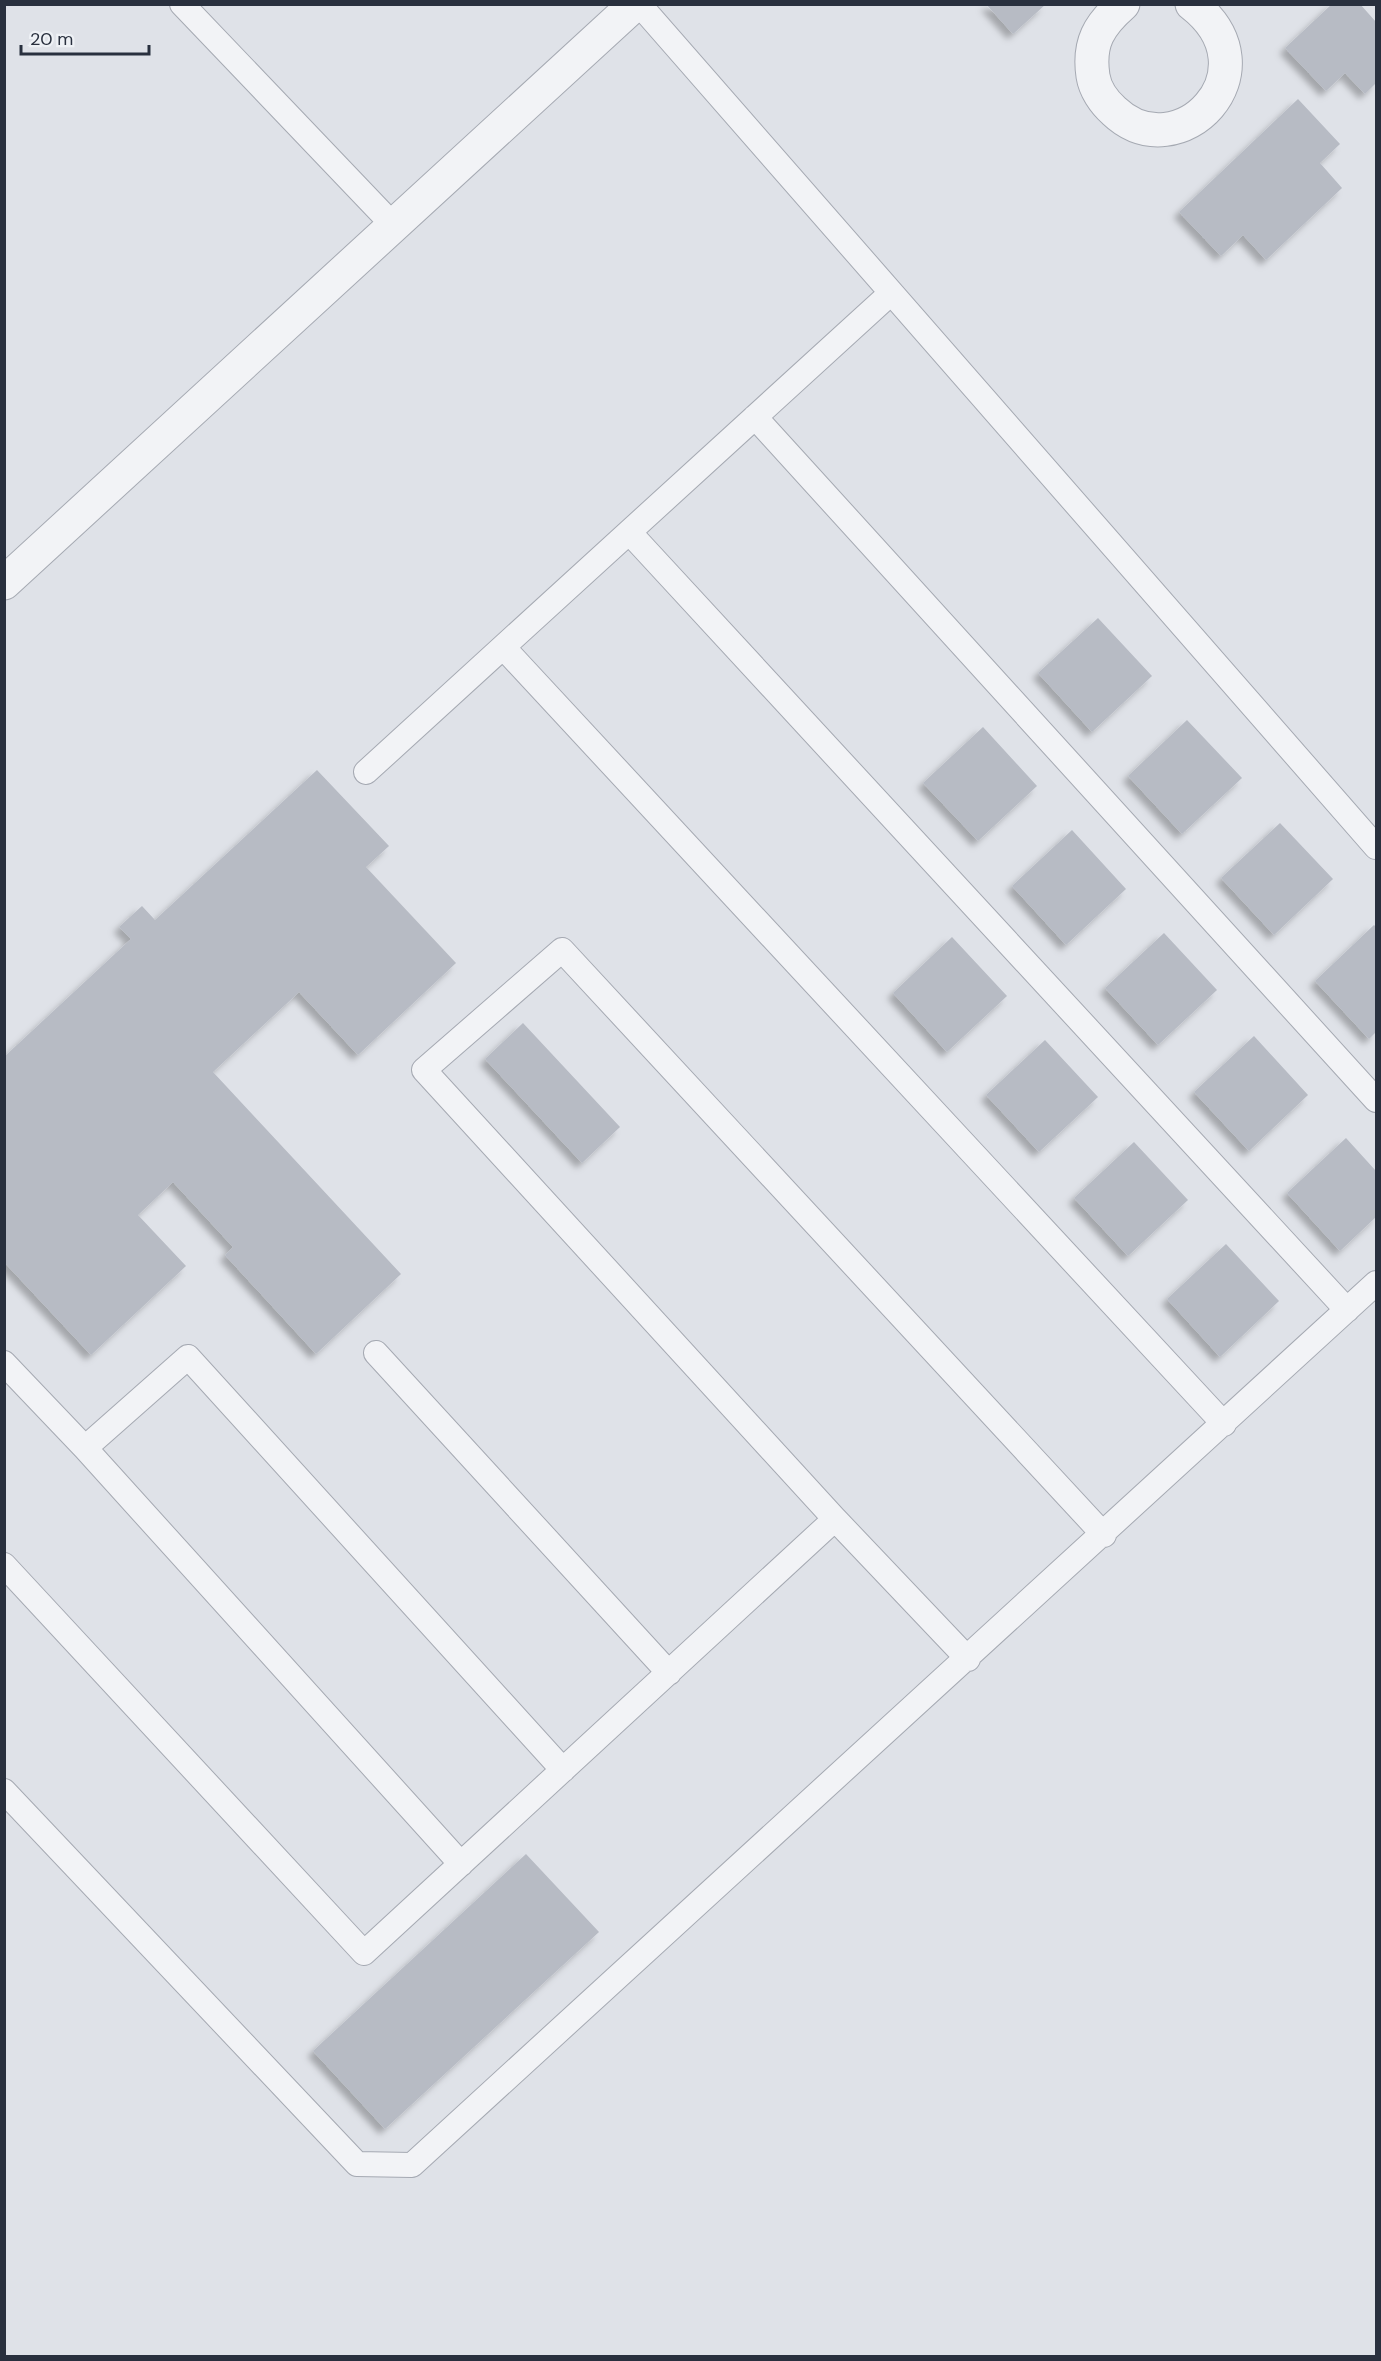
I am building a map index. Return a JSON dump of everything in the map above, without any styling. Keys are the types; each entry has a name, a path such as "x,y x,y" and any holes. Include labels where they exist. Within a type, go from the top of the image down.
{"street":[{"path":"4,583 637,4"},
{"path":"1123,4 1107,19 1095,38 1091,61 1094,83 1105,103 1121,118 1141,127 1163,129 1184,125 1202,114 1216,97 1225,77 1226,56 1220,34 1207,8"}],"lane":[{"path":"182,4 394,226"},
{"path":"637,4 1377,847"},
{"path":"366,772 891,293"},
{"path":"755,417 1377,1100"},
{"path":"629,532 1347,1310"},
{"path":"503,647 1224,1424"},
{"path":"968,1659 835,1519 424,1070 562,950 1104,1535"},
{"path":"4,1791 357,2164 412,2164 1104,1535 1377,1283"},
{"path":"376,1353 669,1673"},
{"path":"85,1448 188,1357 563,1770"},
{"path":"4,1363 85,1448 461,1864"},
{"path":"4,1565 364,1953 835,1519"}],"building":[{"path":"986,4 1046,4 1013,34"},
{"path":"1332,4 1360,4 1376,22 1376,83 1365,94 1345,73 1326,91 1285,48"},
{"path":"1298,99 1340,144 1320,163 1342,188 1266,260 1243,235 1221,256 1179,212"},
{"path":"1098,618 1152,676 1092,732 1038,673"},
{"path":"1187,720 1242,778 1182,834 1128,776"},
{"path":"983,727 1037,786 978,841 923,783"},
{"path":"317,770 389,846 366,867 456,963 358,1055 299,992 213,1072 401,1274 316,1354 225,1255 233,1247 173,1182 138,1215 186,1266 91,1355 4,1262 4,1057 131,939 119,927 142,906 155,920"},
{"path":"1280,823 1333,879 1274,935 1221,878"},
{"path":"1072,830 1126,889 1066,945 1012,886"},
{"path":"1374,925 1376,927 1376,1032 1369,1039 1315,981"},
{"path":"1164,933 1217,990 1158,1045 1105,988"},
{"path":"952,937 1007,996 947,1052 893,993"},
{"path":"523,1023 620,1127 582,1163 485,1059"},
{"path":"1254,1036 1308,1095 1249,1151 1194,1092"},
{"path":"1045,1040 1098,1097 1039,1152 986,1095"},
{"path":"1346,1138 1376,1171 1376,1217 1340,1251 1287,1193"},
{"path":"1134,1142 1188,1200 1128,1256 1074,1198"},
{"path":"1226,1244 1279,1301 1220,1357 1167,1299"},
{"path":"526,1854 599,1932 385,2129 313,2051"}]}
